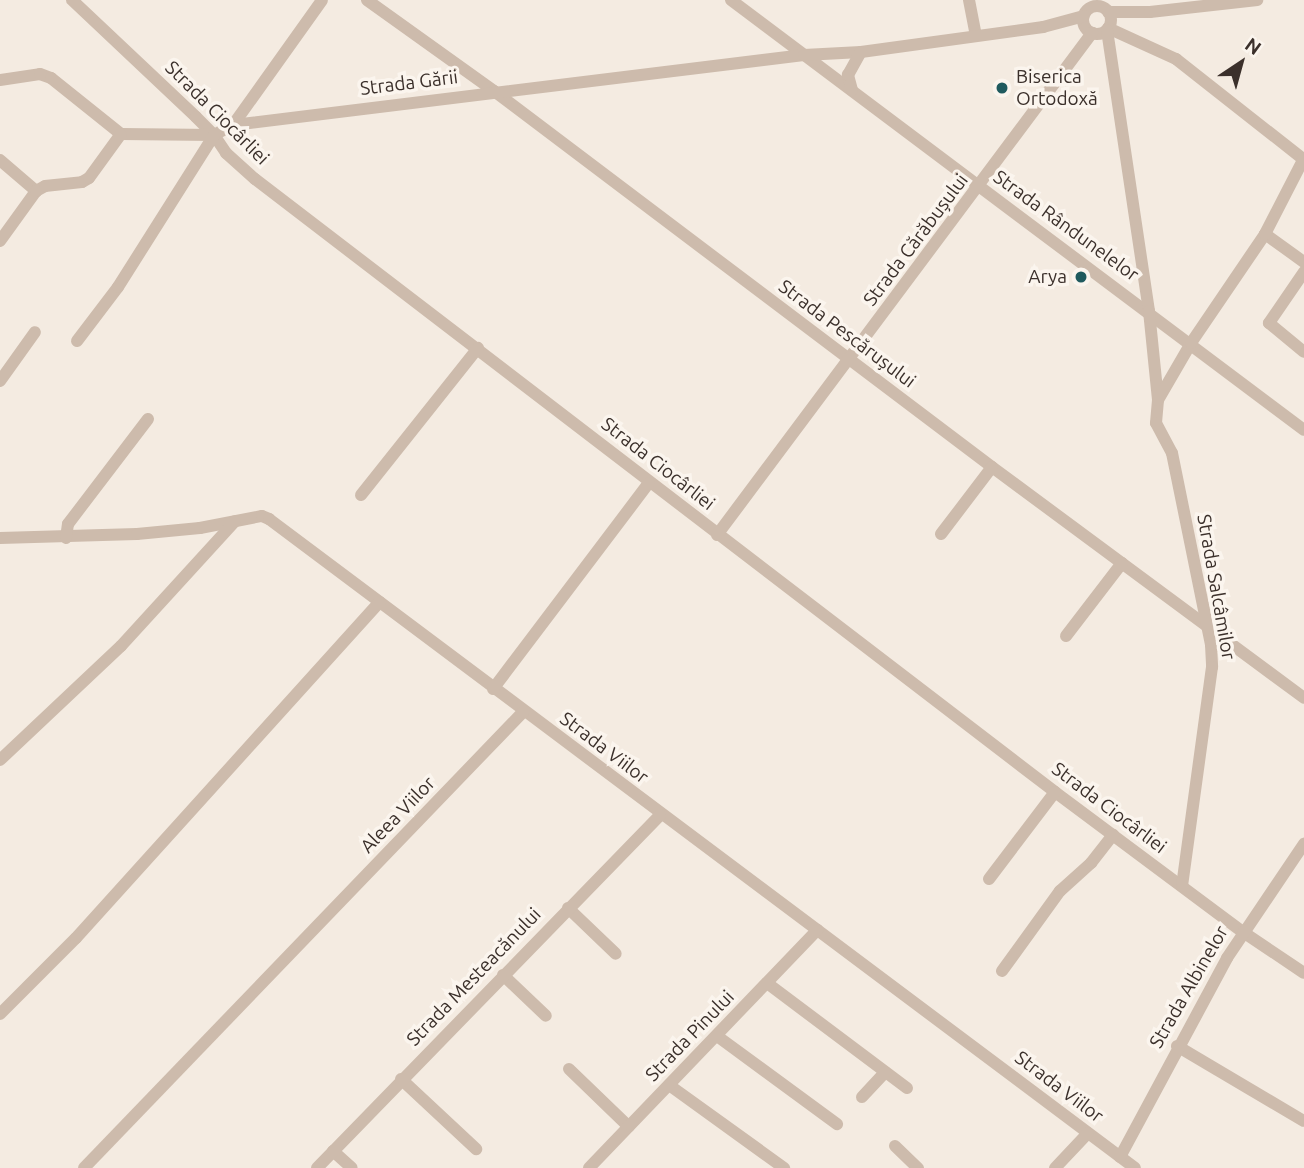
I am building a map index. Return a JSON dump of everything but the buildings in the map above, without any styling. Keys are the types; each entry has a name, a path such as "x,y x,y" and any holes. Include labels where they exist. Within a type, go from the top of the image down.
{"street":[{"path":"233,125 321,0"},
{"name":"Strada Pescărușului","path":"368,0 494,91 992,467 1304,698"},
{"name":"Strada Rândunelelor","path":"731,0 1149,311 1304,430"},
{"path":"969,0 976,35"},
{"path":"1087,26 1108,24 1150,12 1257,0"},
{"name":"Strada Ciocârliei","path":"71,1 214,135 226,153 255,179 1055,792 1243,932 1304,973"},
{"path":"1087,26 1097,6 1108,24 1149,311 1158,400"},
{"path":"1108,24 1176,59 1304,158 1265,234 1191,343 1158,400"},
{"name":"Strada Gării","path":"121,134 214,135 233,125 494,91 804,55 861,51 1043,27 1087,26"},
{"name":"Strada Cărăbușului","path":"718,535 979,187 1087,26"},
{"path":"852,90 848,75 861,51"},
{"path":"0,80 40,74 51,78 121,134 89,178 82,182 45,186 36,191 0,241"},
{"path":"77,341 118,287 214,135"},
{"path":"0,160 36,191"},
{"path":"1265,234 1304,262"},
{"path":"1304,272 1269,323 1304,352"},
{"path":"0,381 35,332"},
{"path":"361,495 478,348"},
{"name":"Strada Salcâmilor","path":"1158,400 1156,423 1172,453 1207,626 1212,667 1182,886"},
{"path":"66,538 68,524 148,419"},
{"path":"941,534 992,467"},
{"path":"494,688 649,483"},
{"name":"Strada Viilor","path":"0,538 137,534 262,516 269,519 660,815 817,929 1135,1168"},
{"path":"0,760 121,646 235,521"},
{"path":"1066,636 1122,563"},
{"path":"0,1014 76,938 380,602"},
{"name":"Aleea Viilor","path":"84,1168 524,711"},
{"path":"989,879 1055,792"},
{"name":"Strada Mesteacănului","path":"317,1168 660,815"},
{"path":"1002,971 1060,891 1091,863 1113,835"},
{"name":"Strada Albinelor","path":"1119,1157 1177,1046 1243,932 1304,844"},
{"path":"568,908 616,954"},
{"name":"Strada Pinului","path":"589,1168 817,929"},
{"path":"503,975 546,1016"},
{"path":"767,983 907,1088"},
{"path":"716,1036 837,1124"},
{"path":"1177,1046 1304,1121"},
{"path":"569,1069 629,1127"},
{"path":"862,1097 885,1072"},
{"path":"401,1079 476,1149"},
{"path":"669,1085 784,1168"},
{"path":"1055,1168 1088,1133"},
{"path":"895,1146 918,1168"},
{"path":"333,1151 352,1168"}],"place":[{"name":"Biserica Ortodoxă","path":"1002,88"},
{"name":"Arya","path":"1081,277"}]}
